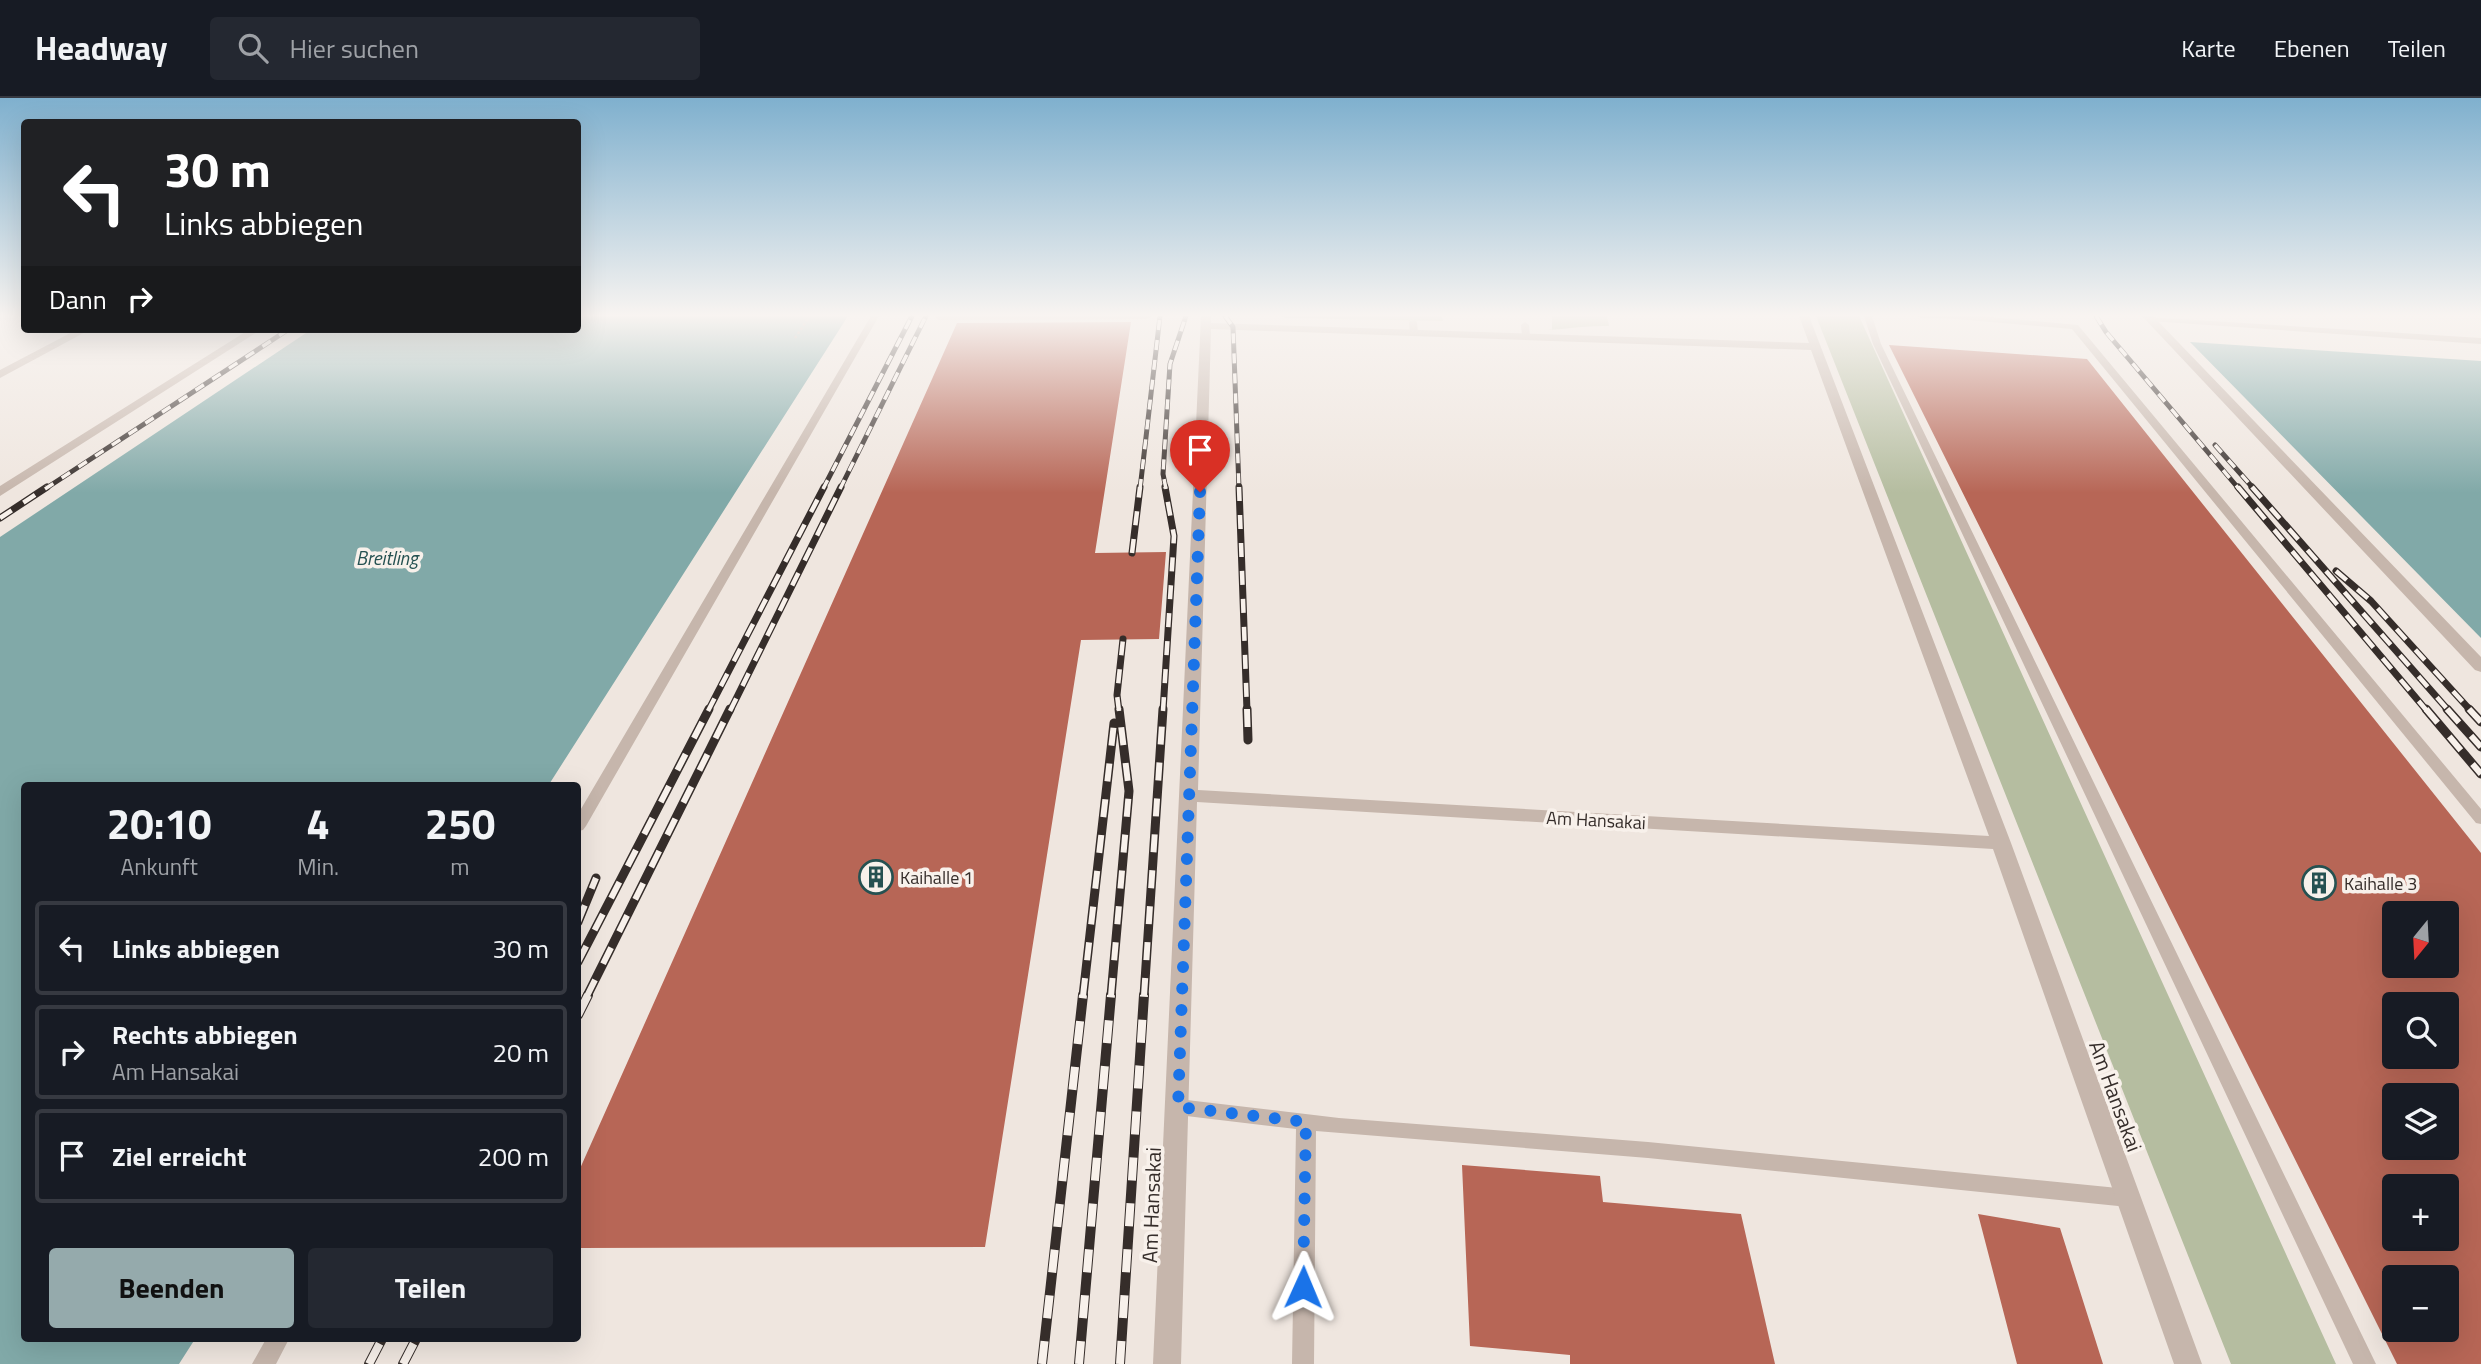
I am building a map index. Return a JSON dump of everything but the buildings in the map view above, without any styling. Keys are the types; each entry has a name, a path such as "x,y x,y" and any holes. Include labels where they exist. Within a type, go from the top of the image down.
{"street":[{"path":"0,492 184,375"},
{"name":"Am Hansakai","path":"1167,1364 1191,796 1204,375"},
{"name":"Am Hansakai","path":"1826,375 2001,843 2188,1364"},
{"path":"2203,375 2481,667"},
{"name":"Am Hansakai","path":"1191,796 2001,843"}],"lane":[{"path":"581,821 841,375"},
{"path":"1892,375 2365,1364"},
{"path":"2115,375 2481,819"},
{"path":"1178,1107 1306,1122 1648,1150 2128,1198"},
{"path":"1303,1364 1306,1122"},
{"path":"264,1364 276,1342"}],"green space":[{"path":"1839,375 1886,375 2336,1364 2231,1364"}],"water":[{"name":"Breitling","path":"243,375 810,375 551,782 21,782 21,1342 193,1342 179,1364 0,1364 0,537"},
{"path":"2223,375 2481,375 2481,638"}],"railway":[{"path":"45,489 219,375"},
{"path":"823,489 882,375"},
{"path":"840,489 897,375"},
{"path":"1140,489 1153,375"},
{"path":"1166,489 1163,474 1169,375"},
{"path":"1235,375 1239,489"},
{"path":"2142,375 2239,489"},
{"path":"2215,445 2254,489"},
{"path":"0,518 47,487"},
{"path":"708,711 824,487"},
{"path":"730,711 841,487"},
{"path":"1132,553 1140,487"},
{"path":"1163,711 1174,536 1165,487"},
{"path":"1239,487 1247,711"},
{"path":"2238,487 2427,711"},
{"path":"2252,487 2449,711"},
{"path":"2336,571 2371,601 2471,711"},
{"path":"1119,711 1117,695 1123,639"},
{"path":"581,956 709,709"},
{"path":"587,996 730,709"},
{"path":"1111,996 1129,791 1119,709"},
{"path":"1144,996 1163,709"},
{"path":"1247,709 1248,740"},
{"path":"2426,709 2481,774"},
{"path":"2447,709 2481,747"},
{"path":"2469,709 2481,722"},
{"path":"1083,996 1114,723"},
{"path":"581,915 596,878"},
{"path":"581,1009 588,995"},
{"path":"1042,1364 1083,995"},
{"path":"1079,1364 1111,995"},
{"path":"1120,1364 1144,995"},
{"path":"369,1364 380,1342"},
{"path":"403,1364 414,1342"}],"place":[{"name":"Kaihalle 1","path":"876,877"},
{"name":"Kaihalle 3","path":"2319,883"}],"route":[{"path":"1200,492 1178,1107 1306,1122 1303,1287"}]}
